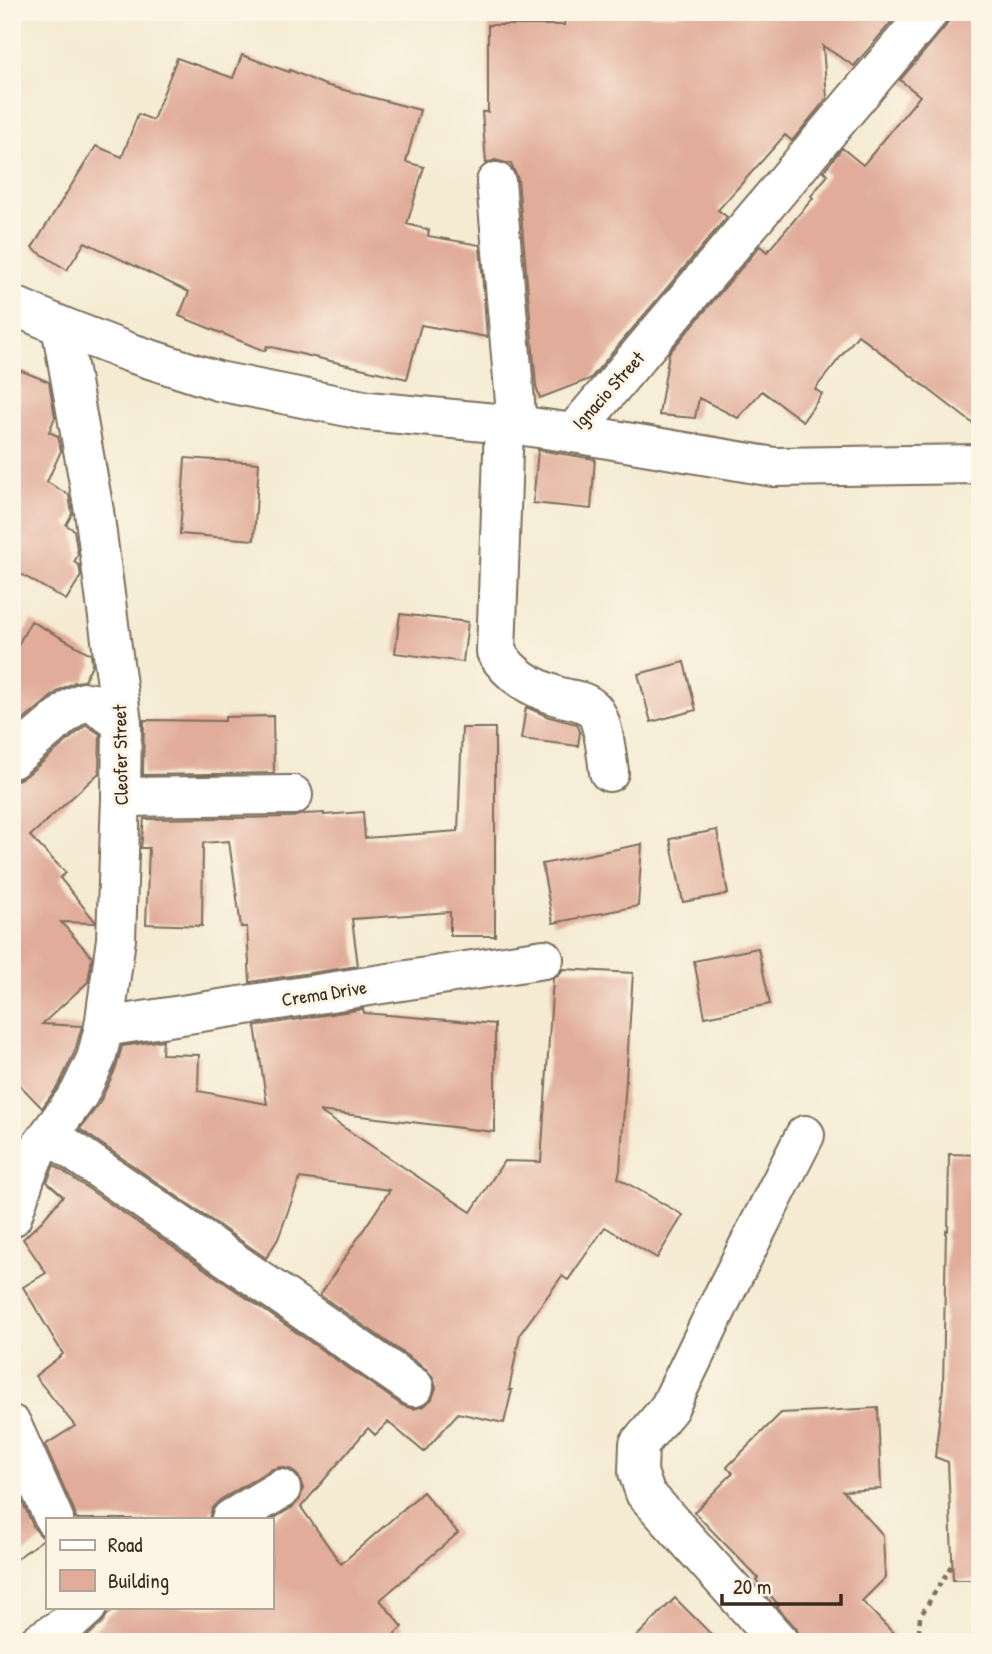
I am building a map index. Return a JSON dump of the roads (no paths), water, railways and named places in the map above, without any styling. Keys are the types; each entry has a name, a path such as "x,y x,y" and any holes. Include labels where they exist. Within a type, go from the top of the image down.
{"street":[{"name":"Ignacio Street","path":"61,326 218,382 368,411 573,433 929,12"},
{"path":"496,182 511,425 496,652 504,665 518,678 558,696 580,701 594,709 602,729 609,772"},
{"path":"12,304 61,326"},
{"name":"Cleofer Street","path":"12,1217 35,1154 79,1094 96,1059 104,1027 116,940 122,723 94,510 61,326"},
{"path":"573,433 774,467 980,464"},
{"path":"12,759 73,707 84,702 93,703 122,723"},
{"path":"121,797 293,795"},
{"name":"Crema Drive","path":"104,1027 544,959"},
{"path":"50,1135 414,1387"},
{"path":"779,1642 645,1493 638,1472 639,1444 670,1408 805,1135"},
{"path":"12,1425 54,1518"},
{"path":"233,1518 281,1489"},
{"path":"39,1642 68,1624 85,1608"}]}
